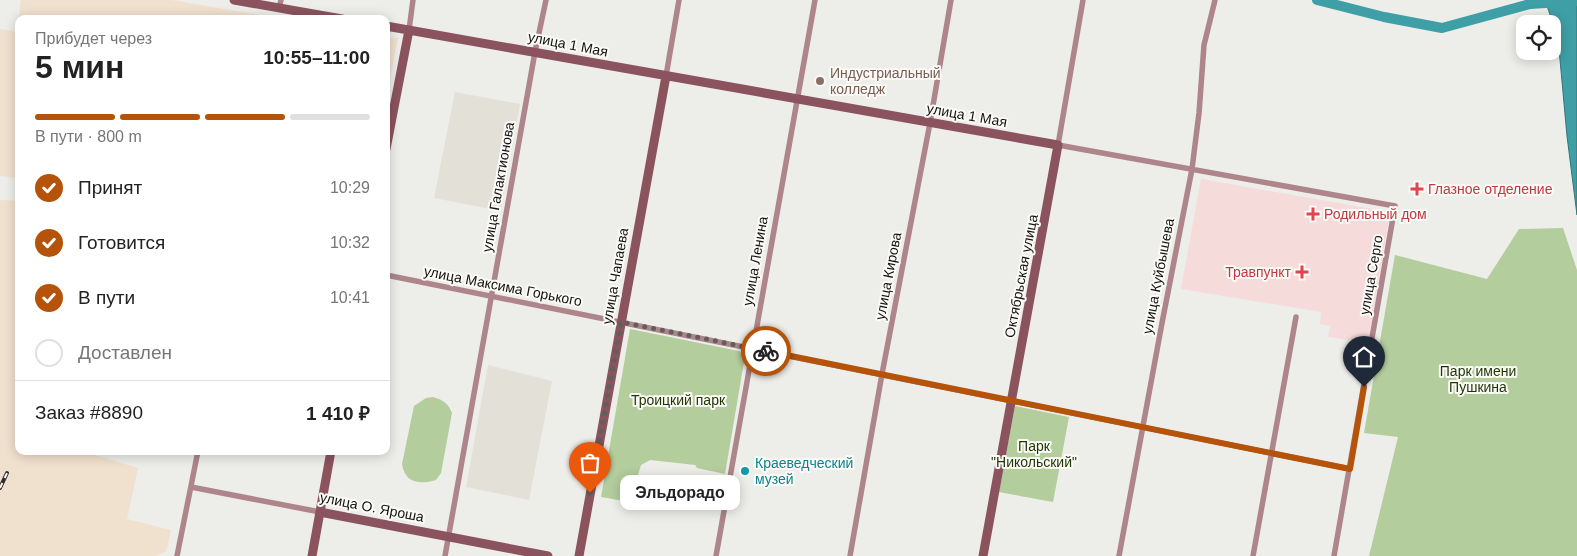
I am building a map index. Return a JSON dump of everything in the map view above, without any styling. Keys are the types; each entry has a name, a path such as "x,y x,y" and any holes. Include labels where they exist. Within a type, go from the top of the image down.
{"main road":[{"path":"234,0 280,4 325,15"},
{"name":"улица 1 Мая","path":"390,27 1058,145"},
{"path":"390,129 409,30"},
{"name":"улица Чапаева","path":"579,556 666,76"},
{"name":"Октябрьская улица","path":"983,556 1058,145"},
{"path":"312,556 330,455"},
{"name":"улица О. Яроша","path":"320,512 548,556"}],"street":[{"path":"409,30 413,0"},
{"name":"улица Галактионова","path":"444,556 546,0"},
{"name":"улица Чапаева","path":"666,76 679,0"},
{"name":"улица Ленина","path":"716,556 815,0"},
{"name":"улица Кирова","path":"850,556 952,0"},
{"name":"Октябрьская улица","path":"1058,145 1083,0"},
{"name":"улица Куйбышева","path":"1119,556 1192,169 1199,113 1204,45 1215,0"},
{"name":"улица 1 Мая","path":"1058,145 1395,206"},
{"name":"улица Серго","path":"1334,556 1395,206"},
{"name":"улица Максима Горького","path":"390,277 1350,469"},
{"path":"1253,556 1296,316"},
{"path":"177,556 197,455"},
{"name":"улица О. Яроша","path":"191,487 320,512"}],"shaded area":[{"path":"21,0 172,0 259,15 19,15"},
{"path":"0,29 15,32 15,178 0,176"},
{"path":"390,37 398,38 390,77"},
{"path":"455,92 520,104 501,211 434,198"},
{"path":"1201,179 1390,212 1368,343 1328,337 1330,326 1320,324 1321,312 1181,289"},
{"path":"0,200 15,201 15,455 95,455 138,468 127,519 171,530 166,551 156,556 0,556"},
{"path":"488,365 552,381 529,500 466,487"}],"green space":[{"name":"Парк имени Пушкина","path":"1563,228 1577,270 1577,556 1369,556 1398,437 1364,433 1395,255 1487,279 1519,229"},
{"name":"Троицкий парк","path":"630,329 739,351 745,356 725,474 697,468 695,465 650,460 641,465 630,502 601,497"},
{"path":"433,397 445,402 452,413 441,473 436,480 419,482 410,479 406,475 402,464 414,406 426,398"},
{"name":"Парк \"Никольский\"","path":"1015,406 1069,417 1053,502 999,492"}],"water":[{"path":"1545,0 1577,0 1577,215 1560,60 1561,15 1550,15"}],"waterway":[{"path":"1317,0 1384,17 1442,28 1530,4 1577,1"}],"railway":[{"path":"0,488 7,473"}],"way so far":[{"path":"590,493 621,322 766,351"}],"place":[{"name":"Индустриальный колледж","path":"820,81"},
{"name":"Глазное отделение","path":"1417,189"},
{"name":"Родильный дом","path":"1313,214"},
{"name":"Травпункт","path":"1302,272"},
{"name":"Краеведческий музей","path":"745,471"},
{"name":"Эльдорадо","path":"590,493"}],"route":[{"path":"766,351 1350,469 1364,387"}]}
